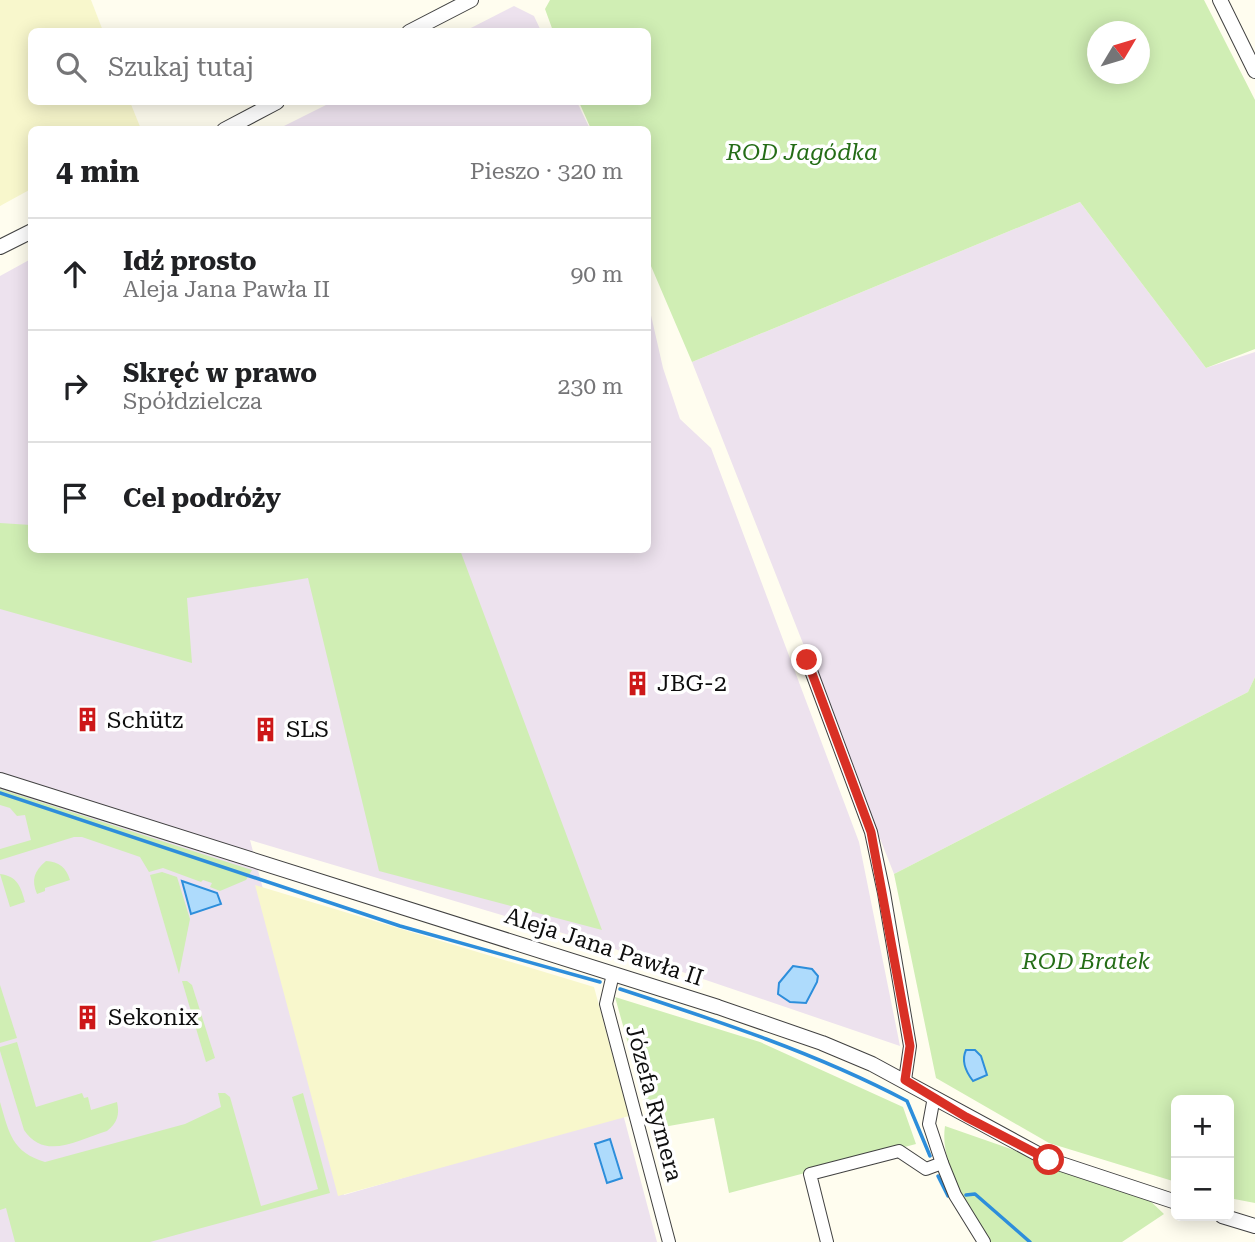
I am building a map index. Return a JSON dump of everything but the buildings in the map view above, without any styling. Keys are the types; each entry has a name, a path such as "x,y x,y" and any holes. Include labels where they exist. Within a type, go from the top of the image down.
{"street":[{"path":"417,28 471,0"},
{"path":"1220,0 1255,71"},
{"path":"232,126 271,105"},
{"path":"0,247 28,232"},
{"path":"807,660 871,832 910,1046 905,1080"},
{"name":"Aleja Jana Pawła II","path":"0,780 822,1043 905,1080 966,1117 1049,1160 1171,1200"},
{"name":"Józefa Rymera","path":"613,974 606,1004 669,1242"},
{"path":"934,1097 929,1124 942,1163 955,1195 984,1242"},
{"path":"827,1242 810,1174 899,1151 926,1169 942,1163"},
{"path":"1234,1220 1255,1226"}],"shaded area":[{"path":"514,6 534,16 540,28 471,28"},
{"path":"326,105 578,105 589,126 284,126"},
{"path":"1080,202 1206,368 1255,352 1255,677 1248,692 894,874 692,362"},
{"path":"28,261 28,553 651,553 651,315 663,368 680,419 711,448 859,842 900,1046 606,946 250,840 344,1195 623,1114 657,1242 0,1242 0,276"}],"green space":[{"path":"0,0 91,0 102,28 28,28 28,105 131,105 140,126 28,126 28,191 0,206"},
{"name":"ROD Jagódka","path":"550,0 1204,0 1255,100 1255,349 1206,368 1080,202 692,362 651,266 651,126 590,126 580,105 651,105 651,28 552,28 545,9"},
{"path":"0,523 28,525 28,553 461,553 602,930 379,871 308,578 187,598 192,663 0,609"},
{"name":"ROD Bratek","path":"1255,677 1255,1203 1234,1199 1234,1095 1171,1095 1171,1180 1049,1143 936,1078 894,874 1248,692"},
{"path":"0,789 252,870 246,880 220,891 210,887 212,883 203,880 201,882 163,868 149,872 140,857 82,837 74,837 0,860 0,849 31,840 25,815 17,816 10,808 0,805"},
{"path":"46,861 61,866 70,880 45,888 45,891 37,894 35,876"},
{"path":"162,872 177,877 190,919 179,974 150,875"},
{"path":"0,874 15,880 25,902 10,907"},
{"path":"255,885 594,987 629,1116 338,1196"},
{"path":"182,981 192,985 215,1058 206,1062"},
{"path":"0,985 17,1038 0,1043"},
{"path":"615,997 760,1042 903,1107 916,1144 729,1193 714,1118 652,1129"},
{"path":"17,1042 36,1107 82,1093 84,1098 88,1097 91,1110 117,1102 118,1115 113,1125 107,1131 62,1146 42,1144 32,1139 24,1130 0,1051 0,1047"},
{"path":"218,1093 225,1093 230,1097 261,1206 318,1189 292,1097 303,1093 330,1193 150,1242 15,1242 6,1208 0,1210 0,1102 9,1132 19,1147 25,1153 45,1162 185,1124 221,1107"},
{"path":"945,1126 1145,1196 1164,1214 1122,1242 990,1242 958,1187 947,1156"}],"water":[{"path":"182,881 217,893 221,904 191,914"},
{"path":"793,966 812,969 818,976 806,1003 790,1002 778,994 779,983"},
{"path":"966,1050 975,1050 981,1056 987,1075 973,1081 965,1066"},
{"path":"610,1139 622,1178 607,1183 595,1144"}],"waterway":[{"path":"0,793 400,926 600,982"},
{"path":"620,989 802,1053 907,1101 930,1156"},
{"path":"938,1176 948,1196"},
{"path":"966,1195 975,1194 1030,1242"}],"place":[{"name":"JBG-2","path":"637,683"},
{"name":"Schütz","path":"87,720"},
{"name":"SLS","path":"266,729"},
{"name":"Sekonix","path":"88,1017"}],"route":[{"path":"807,660 871,832 910,1046 905,1080 966,1117 1049,1160"}]}
